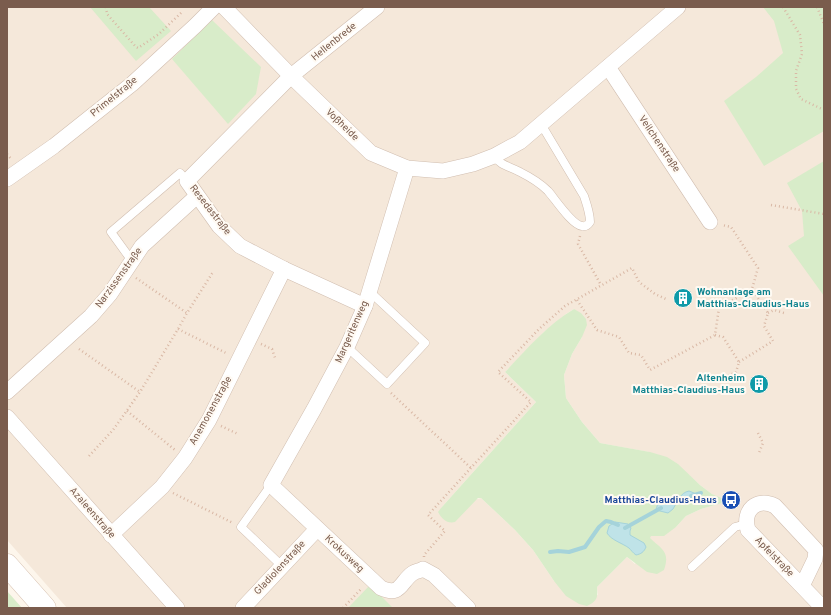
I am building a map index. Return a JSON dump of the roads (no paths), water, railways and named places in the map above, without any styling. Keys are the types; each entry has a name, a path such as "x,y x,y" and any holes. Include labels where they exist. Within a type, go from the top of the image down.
{"main road":[{"path":"7,565 46,608"}],"street":[{"name":"Primelstraße","path":"7,179 54,146 132,84 214,7"},
{"name":"Voßheide","path":"224,7 291,76 371,153 407,168 443,171 473,164 494,156 520,142 678,7"},
{"name":"Hellenbrede","path":"291,76 376,7"},
{"name":"Veilchenstraße","path":"608,67 710,222"},
{"name":"Resedastraße","path":"291,76 187,181 219,226 240,246 284,269 365,306"},
{"name":"Margeritenweg","path":"271,485 347,347 365,306 407,168"},
{"name":"Narzissenstraße","path":"7,392 91,316 110,294 142,246 197,196"},
{"name":"Anemonenstraße","path":"111,535 162,487 185,458 209,420 284,269"},
{"name":"Azaleenstraße","path":"7,417 177,608"},
{"name":"Krokusweg","path":"271,485 381,588 389,592 398,589 413,573 423,569 434,575 468,608"},
{"name":"Apfelstraße","path":"802,586 815,559 816,550 775,506 770,503 764,503 752,507 746,518 748,530 823,608"},
{"name":"Gladiolenstraße","path":"243,608 317,529"}],"lane":[{"path":"494,156 498,161 507,167 519,171 537,181 566,214 578,225 583,227 588,226 590,222 588,207 584,196 541,124"},
{"path":"129,266 111,232 180,173 187,181"},
{"path":"347,347 387,384 425,343 369,290"},
{"path":"271,485 241,527 282,566"},
{"path":"692,567 735,527 746,524"}],"water":[{"path":"689,491 696,494 691,500 687,502 677,502 673,509 668,513 656,510 661,500 668,498 669,501 673,501"},
{"path":"615,522 628,524 631,528 630,535 644,543 646,547 641,553 636,555 629,548 614,540 607,533 609,526"}],"waterway":[{"path":"691,496 701,493"},
{"path":"625,528 661,508"},
{"path":"550,552 569,552 585,547 599,527 606,521 618,525"}],"place":[{"name":"Wohnanlage am Matthias-Claudius-Haus","path":"683,298"},
{"name":"Altenheim Matthias-Claudius-Haus","path":"759,384"},
{"name":"Matthias-Claudius-Haus","path":"731,500"}]}
